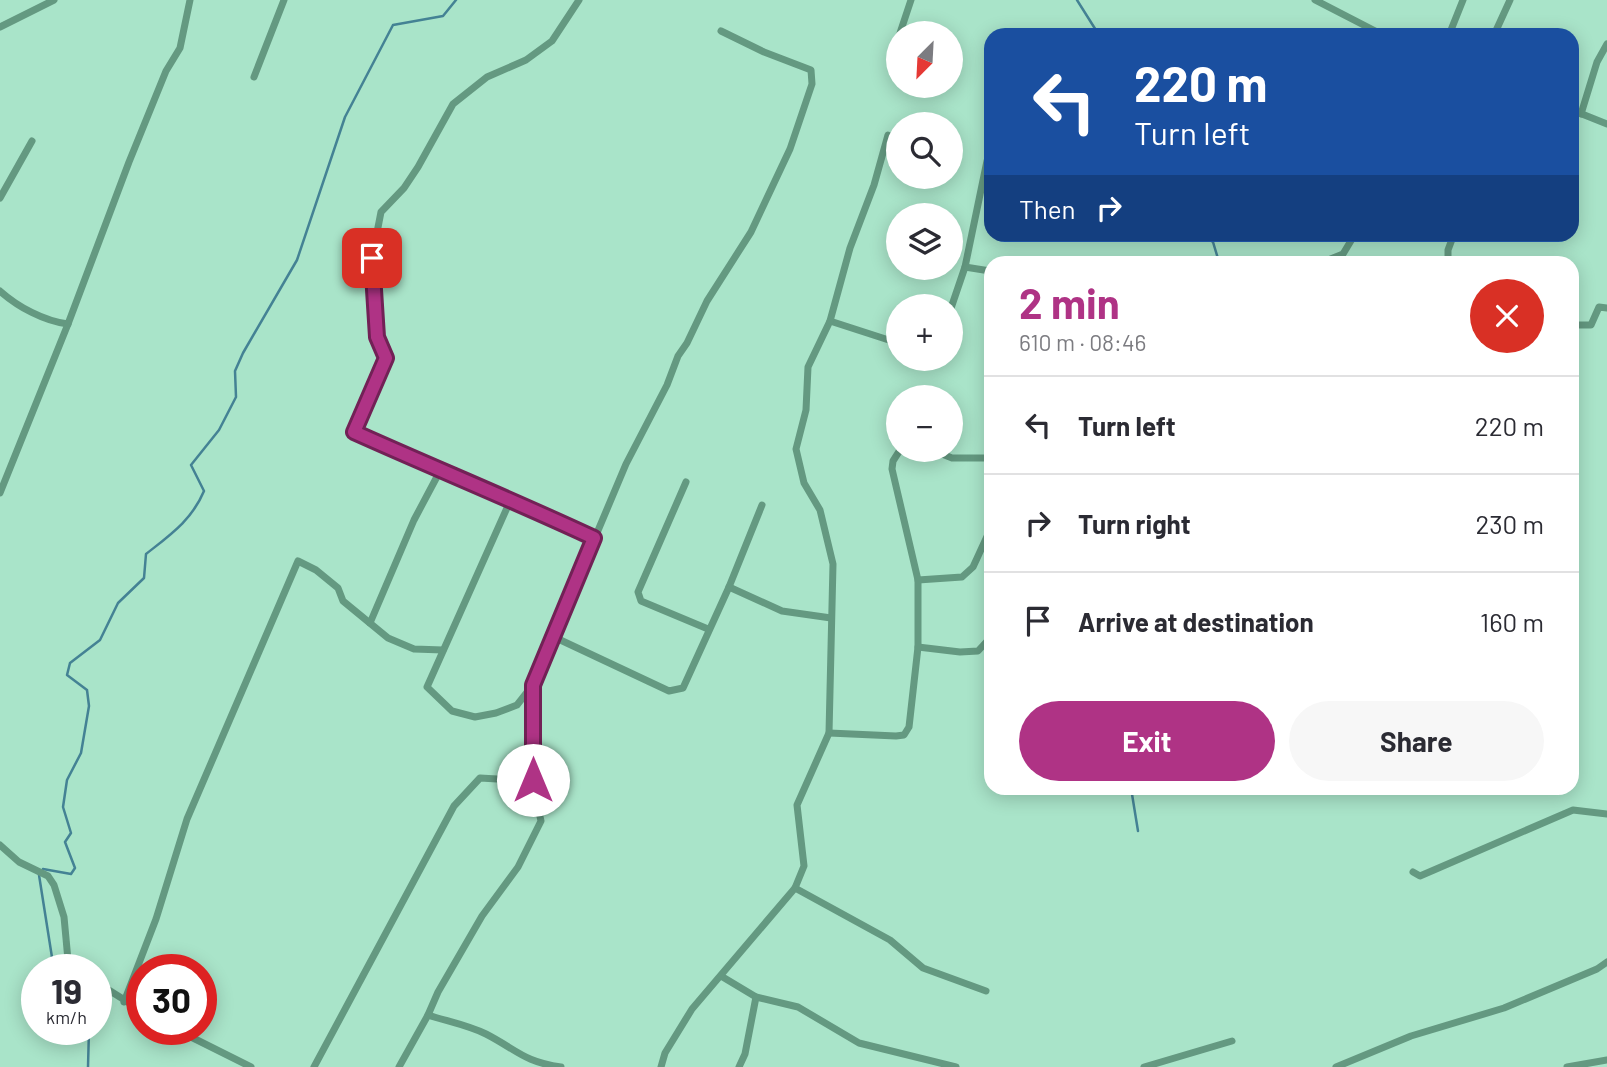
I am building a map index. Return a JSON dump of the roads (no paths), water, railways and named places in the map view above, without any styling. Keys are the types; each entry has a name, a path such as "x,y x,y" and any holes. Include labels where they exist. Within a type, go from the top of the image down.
{"street":[{"path":"0,27 54,0"},
{"path":"0,493 129,162 166,71 180,48 190,0"},
{"path":"254,77 284,0"},
{"path":"579,0 552,41 526,60 487,77 453,104 418,167 398,195 381,212 372,258 377,337 386,358 354,432 440,471 511,499 594,538"},
{"path":"904,21 911,0"},
{"path":"1315,0 1369,28"},
{"path":"1452,28 1463,0"},
{"path":"1497,28 1510,0"},
{"path":"511,499 427,687 452,711 475,717 517,705 533,685 636,443 707,301 751,232 790,149 811,83 811,70 764,52 721,31"},
{"path":"1607,44 1598,62 1581,114 1607,124"},
{"path":"0,198 32,141"},
{"path":"661,1067 666,1053 692,1009 795,888 804,866 797,805 829,733 833,564 820,510 804,483 796,449 806,410 808,367 830,321 850,248 874,185 886,142"},
{"path":"956,294 965,267 984,175"},
{"path":"1338,256 1343,254 1350,242"},
{"path":"965,267 984,270"},
{"path":"0,291 13,303 56,323 68,324"},
{"path":"1579,325 1591,325 1599,307 1607,308"},
{"path":"830,321 886,339"},
{"path":"963,458 984,458"},
{"path":"829,733 896,736 904,735 909,727 918,647 918,580 892,469 893,462"},
{"path":"370,623 414,520 440,471"},
{"path":"686,482 638,592 641,601 708,629"},
{"path":"554,637 669,691 683,688 729,587 762,505"},
{"path":"918,580 962,577 973,567 984,543"},
{"path":"112,992 124,1002 156,919 187,819 298,561 316,570 338,589 343,601 388,639 414,649 443,650"},
{"path":"729,587 782,611 831,618"},
{"path":"918,647 960,652 978,651 984,644"},
{"path":"398,1067 482,916 518,867 541,821 533,780 533,685"},
{"path":"314,1067 454,806 480,778 533,780"},
{"path":"1413,872 1420,876 1573,810 1607,814"},
{"path":"0,845 19,862 48,876 54,885 64,917 67,954"},
{"path":"795,888 890,940 923,968 986,991"},
{"path":"1336,1067 1411,1036 1503,1008 1597,970 1607,962"},
{"path":"721,976 756,997 798,1007 859,1043 956,1067"},
{"path":"739,1067 745,1054 756,997"},
{"path":"428,1015 485,1033 516,1053 540,1064 561,1067"},
{"path":"1144,1067 1232,1041"},
{"path":"207,1045 251,1067"},
{"path":"1567,1067 1607,1060"}],"waterway":[{"path":"43,869 71,874 75,868 65,842 71,833 63,807 67,780 81,753 89,706 87,690 67,675 70,663 100,640 118,603 144,578 146,554 180,526 199,501 204,491 191,465 219,430 236,397 235,371 297,260 345,117 393,25 443,16 456,0"},
{"path":"1077,0 1095,28"},
{"path":"1213,242 1217,256"},
{"path":"1132,795 1138,831"},
{"path":"39,875 51,954"},
{"path":"88,1067 89,1045"}]}
